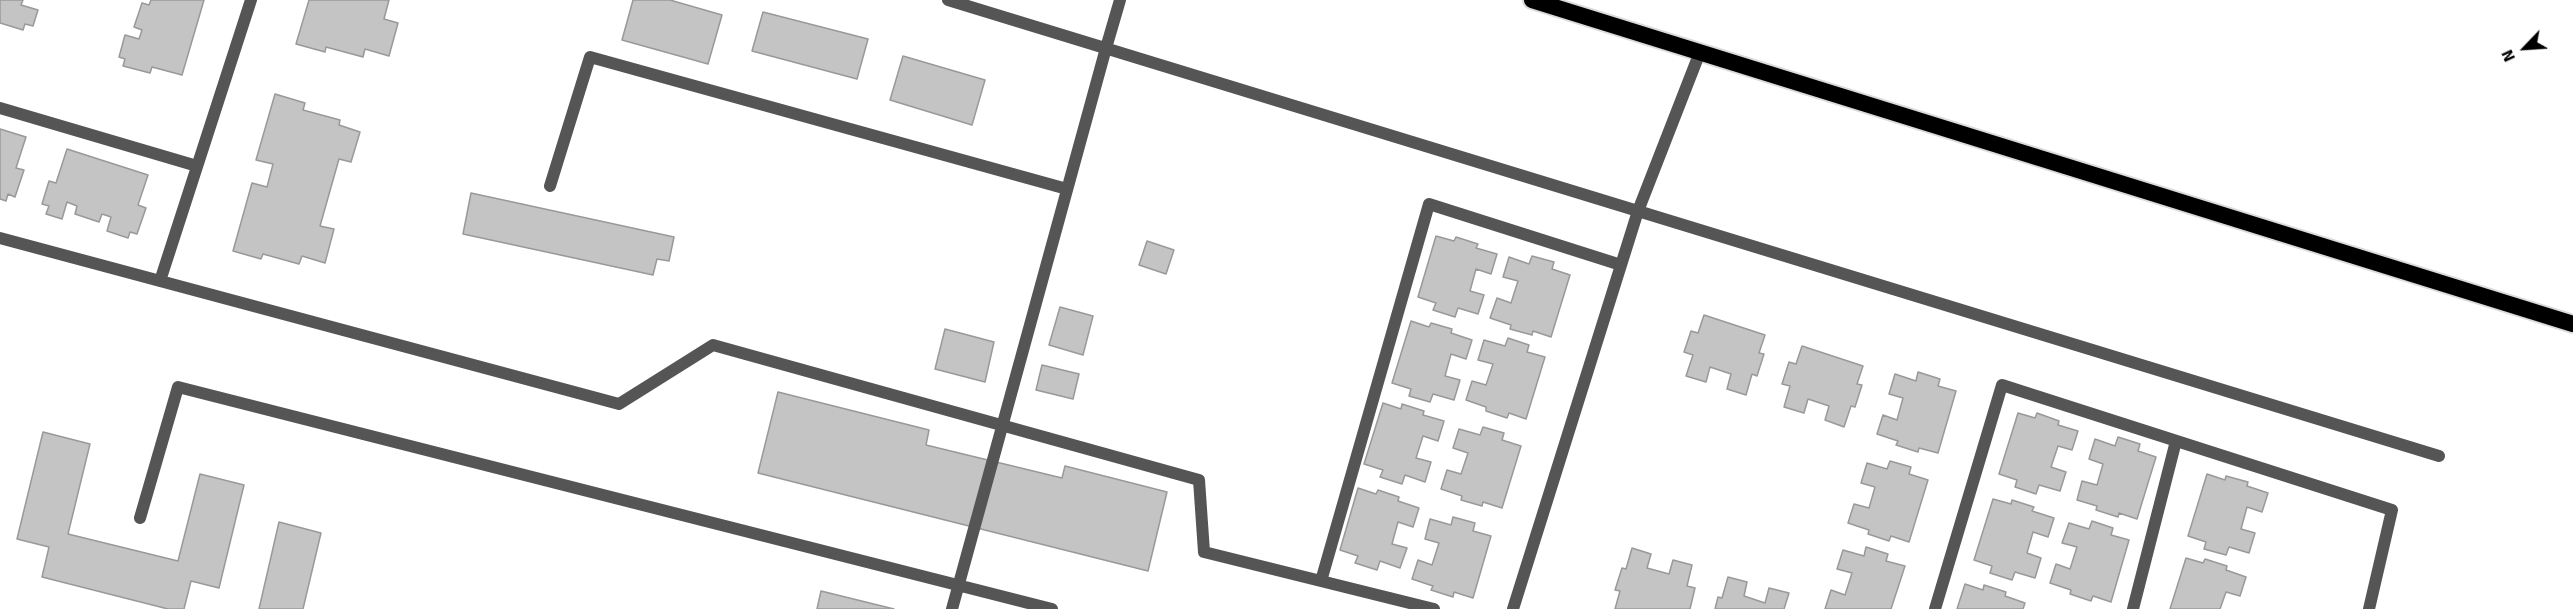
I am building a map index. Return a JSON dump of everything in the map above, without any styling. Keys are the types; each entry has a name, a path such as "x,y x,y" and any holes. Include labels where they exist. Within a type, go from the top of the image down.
{"highway":[{"path":"1532,0 2573,324"}],"street":[{"path":"160,281 251,0"},
{"path":"948,0 2439,456"},
{"path":"952,609 1120,0"},
{"path":"1513,609 1638,211 1700,52"},
{"path":"550,186 590,57 1067,189"},
{"path":"0,108 197,166"},
{"path":"1321,581 1430,204 1621,265"},
{"path":"0,238 619,404 713,345 1199,480 1204,552 1434,609"},
{"path":"1935,609 2002,385 2392,510 2369,609"},
{"path":"140,518 178,387 1052,609"},
{"path":"2133,609 2176,441"}],"building":[{"path":"0,0 23,0 21,5 38,10 33,26 25,24 23,30 0,23"},
{"path":"151,0 204,0 182,75 152,67 150,73 123,66 125,59 119,57 125,35 139,39 142,30 134,27 142,3 149,5"},
{"path":"309,0 389,0 384,19 398,23 389,56 365,49 363,57 326,47 325,52 296,44"},
{"path":"633,0 670,0 722,15 708,64 622,40"},
{"path":"763,12 868,39 857,79 752,51"},
{"path":"903,56 985,80 972,125 890,100"},
{"path":"275,94 305,103 303,110 340,120 339,125 360,132 351,162 339,159 320,226 334,229 325,263 302,256 299,264 263,254 261,259 233,251 252,183 267,187 273,164 256,160"},
{"path":"0,129 26,137 16,168 24,170 15,197 8,194 6,201 0,199"},
{"path":"67,149 148,175 138,205 146,208 137,234 130,232 128,238 107,231 111,217 102,214 99,222 75,214 77,206 67,202 62,219 46,214 49,206 42,204 49,181 56,183"},
{"path":"471,193 674,237 669,261 657,259 653,275 463,234"},
{"path":"1436,236 1454,241 1456,237 1478,244 1476,248 1497,254 1491,274 1476,269 1470,291 1484,295 1478,314 1458,308 1455,317 1433,310 1436,303 1418,297"},
{"path":"1147,241 1174,250 1166,274 1139,265"},
{"path":"1532,256 1554,262 1552,269 1570,275 1551,337 1533,331 1532,335 1510,329 1511,325 1490,318 1497,298 1511,303 1518,281 1503,277 1509,257 1529,264"},
{"path":"1060,307 1093,316 1083,355 1049,345"},
{"path":"1704,315 1765,335 1759,353 1764,354 1757,376 1752,374 1746,395 1727,389 1731,374 1710,367 1706,382 1686,376 1693,355 1684,352 1691,331 1698,333"},
{"path":"1411,321 1429,327 1431,323 1452,329 1451,333 1472,340 1466,359 1451,354 1445,376 1460,380 1454,400 1433,394 1430,402 1409,396 1411,389 1392,383"},
{"path":"945,329 994,342 985,382 935,369"},
{"path":"1508,338 1529,345 1527,352 1545,357 1526,419 1509,413 1507,418 1486,411 1486,407 1466,400 1472,381 1486,385 1493,364 1478,360 1484,340 1505,346"},
{"path":"1802,346 1863,366 1857,384 1862,385 1855,407 1851,406 1844,427 1825,420 1829,406 1808,399 1804,413 1784,407 1790,386 1782,384 1789,362 1796,364"},
{"path":"1042,365 1079,374 1073,399 1036,390"},
{"path":"1918,372 1940,379 1938,386 1956,391 1938,453 1919,448 1918,452 1896,445 1898,441 1877,434 1883,415 1897,420 1903,398 1889,394 1895,374 1916,381"},
{"path":"778,392 929,430 926,445 1062,478 1065,466 1167,492 1148,571 758,473"},
{"path":"1383,403 1401,409 1402,404 1424,411 1423,415 1444,421 1438,441 1423,436 1416,458 1431,462 1425,482 1405,475 1402,484 1380,477 1383,470 1364,464"},
{"path":"2018,413 2035,418 2037,413 2059,421 2058,425 2078,431 2072,450 2058,446 2051,467 2066,472 2060,491 2039,485 2036,494 2015,487 2017,480 1999,474"},
{"path":"1483,427 1504,433 1502,440 1521,446 1502,508 1483,502 1482,506 1461,500 1462,496 1441,489 1447,470 1461,474 1468,453 1453,448 1459,429 1480,435"},
{"path":"43,432 90,444 68,534 178,561 200,474 244,485 219,588 191,581 184,609 168,609 42,577 49,547 17,539"},
{"path":"2118,437 2140,444 2138,451 2156,457 2137,519 2119,513 2118,517 2096,510 2097,506 2077,500 2082,481 2097,485 2103,464 2089,459 2095,439 2115,446"},
{"path":"1890,461 1911,467 1909,474 1928,480 1909,542 1891,536 1889,541 1868,534 1869,530 1848,523 1854,504 1869,508 1875,487 1861,483 1867,463 1887,469"},
{"path":"2207,474 2225,480 2226,476 2248,482 2247,486 2268,493 2262,512 2247,507 2241,529 2255,533 2249,553 2229,547 2226,555 2204,549 2206,542 2188,536"},
{"path":"1358,488 1376,494 1378,490 1399,497 1398,501 1419,508 1413,527 1398,522 1392,544 1407,548 1400,568 1380,561 1377,570 1355,563 1358,556 1340,550"},
{"path":"1993,499 2011,504 2012,500 2034,507 2032,511 2054,518 2048,537 2033,532 2027,553 2041,558 2035,578 2015,572 2012,580 1990,573 1992,566 1974,560"},
{"path":"1453,517 1475,523 1473,531 1491,536 1473,598 1454,592 1453,597 1431,590 1433,586 1412,579 1418,560 1432,565 1439,543 1425,539 1430,519 1451,525"},
{"path":"2092,521 2113,528 2111,535 2129,540 2111,602 2093,596 2091,601 2070,594 2071,590 2050,583 2056,564 2070,569 2077,547 2062,543 2069,523 2089,529"},
{"path":"279,522 321,533 303,609 259,609"},
{"path":"1866,547 1888,554 1886,561 1905,566 1891,609 1825,609 1831,590 1845,595 1852,573 1837,569 1843,550 1864,556"},
{"path":"1632,548 1651,554 1647,568 1669,574 1673,560 1692,565 1687,586 1695,588 1690,609 1615,609 1620,591 1615,590 1622,568 1626,569"},
{"path":"2186,558 2203,563 2205,559 2227,566 2226,570 2246,577 2240,596 2226,592 2220,609 2170,609"},
{"path":"1728,577 1747,582 1744,596 1765,603 1769,588 1789,593 1784,609 1715,609 1718,597 1722,598"},
{"path":"1965,584 1983,590 1984,585 2006,592 2005,596 2025,603 2023,609 1957,609"},
{"path":"821,591 894,609 817,609"}]}
